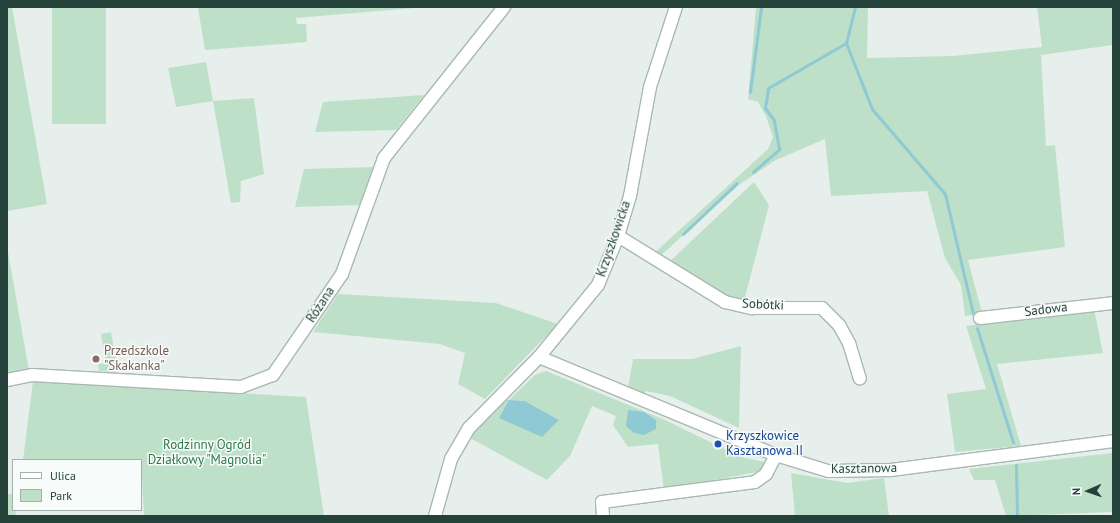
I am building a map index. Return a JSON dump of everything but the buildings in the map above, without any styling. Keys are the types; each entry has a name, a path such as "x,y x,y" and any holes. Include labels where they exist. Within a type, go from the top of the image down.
{"street":[{"name":"Różana","path":"7,380 39,376 241,387 273,375 342,274 384,158 504,7"},
{"name":"Krzyszkowicka","path":"435,516 451,459 469,428 539,357 598,285 618,236 630,196 650,87 676,7"},
{"name":"Sobótki","path":"618,236 725,302 752,308 822,308 839,325 849,342 860,378"},
{"name":"Sadowa","path":"980,318 1113,303"},
{"name":"Kasztanowa","path":"539,357 776,455 828,471 891,470 1113,441"},
{"path":"603,516 602,502 755,482 766,474 776,455"}],"green space":[{"path":"7,7 12,7 47,204 7,211"},
{"path":"52,7 106,7 106,124 52,124"},
{"path":"426,7 296,18 297,24 306,24 307,42 205,50 198,8"},
{"path":"756,7 868,7 867,58 952,56 1042,47 1037,7 1113,7 1113,45 1041,55 1046,146 1055,145 1065,247 968,260 982,313 965,316 961,285 945,258 927,191 831,196 825,139 776,160 740,184 658,258 652,255 768,149 773,137 766,116 758,102 748,99"},
{"path":"206,62 213,101 176,107 168,68"},
{"path":"424,95 396,130 315,132 323,102"},
{"path":"254,98 264,174 241,181 240,202 231,203 213,101"},
{"path":"374,167 360,205 295,207 304,169"},
{"path":"754,182 769,205 744,301 726,296 667,264"},
{"path":"7,246 29,371 7,375"},
{"path":"338,294 496,303 558,324 485,399 458,384 465,353 440,344 313,332"},
{"path":"1094,309 1103,353 997,364 1021,446 955,452 947,394 986,389 966,326"},
{"path":"111,332 118,372 99,371 98,364 106,363 101,334"},
{"path":"741,346 739,428 670,396 646,391 643,395 628,388 633,359 692,359"},
{"path":"546,371 665,420 741,457 764,462 762,471 664,490 658,444 628,447 613,425 616,416 592,406 570,456 547,480 470,438 503,399 509,400 535,375","holes":["509,400 525,401 559,420"]},
{"name":"Rodzinny Ogród Działkowy \"Magnolia\"","path":"33,381 306,397 324,516 144,516 142,459 23,459"},
{"path":"1113,453 1113,512 1006,516 995,480 974,480 969,469"},
{"path":"791,473 847,483 884,478 889,516 795,516"},
{"path":"7,494 12,494 12,511 15,511 16,516 7,516"}],"water":[{"path":"509,400 525,401 559,420 542,437 499,418"},
{"path":"628,410 644,412 656,420 656,429 644,435 634,433 626,426"}],"waterway":[{"path":"750,92 761,7"},
{"path":"855,7 846,43 872,109 945,194 973,313"},
{"path":"753,172 779,149 774,120 765,108 768,88 846,43"},
{"path":"683,234 737,183"},
{"path":"977,328 1013,442"},
{"path":"1016,465 1017,516"}],"place":[{"name":"Przedszkole \"Skakanka\"","path":"96,359"},
{"name":"Krzyszkowice Kasztanowa II","path":"718,444"}]}
